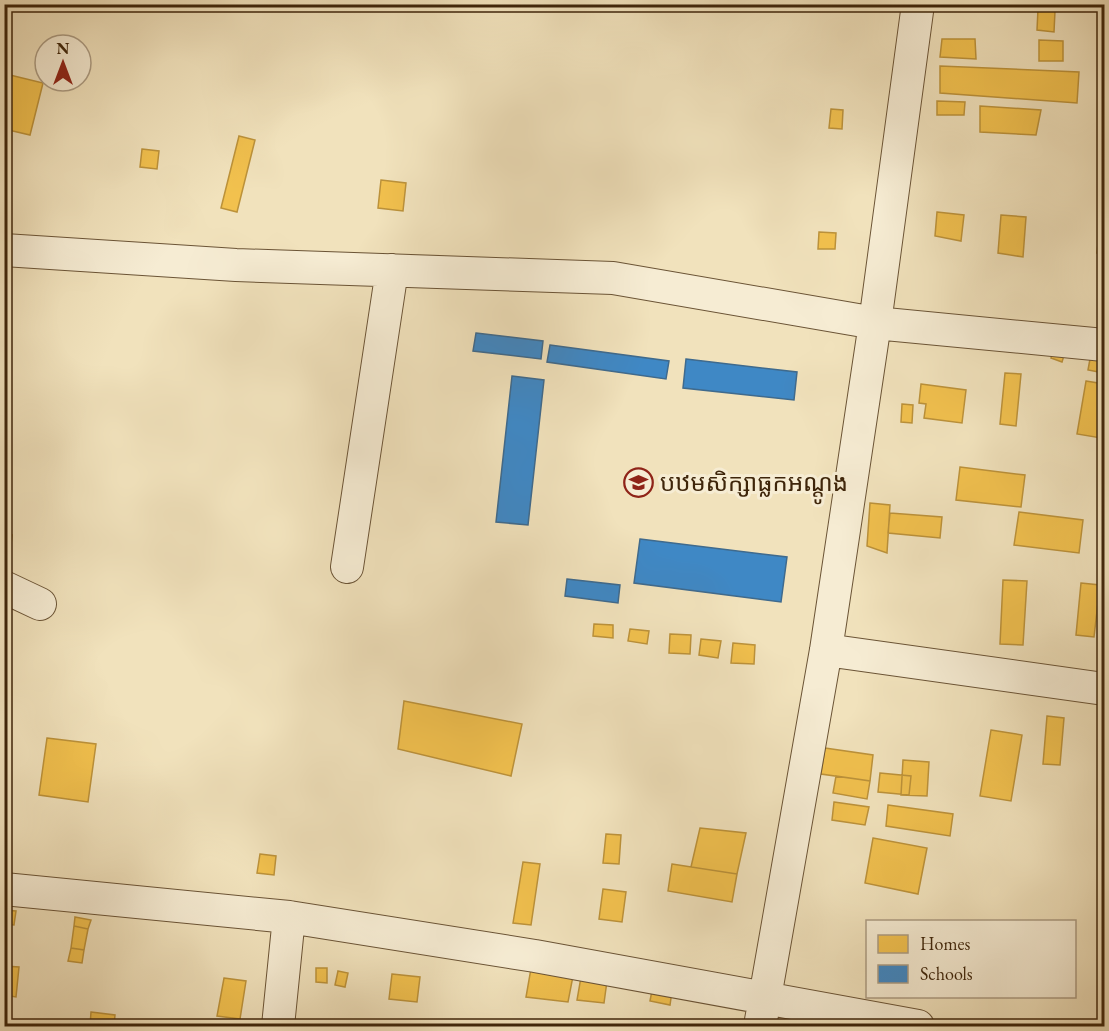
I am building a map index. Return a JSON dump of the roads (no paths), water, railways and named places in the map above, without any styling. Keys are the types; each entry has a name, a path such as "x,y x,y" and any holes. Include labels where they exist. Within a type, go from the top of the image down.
{"street":[{"path":"763,1012 826,650 875,323 918,4"},
{"path":"4,250 236,264 613,279 875,323 1104,345"},
{"path":"347,567 392,270"},
{"path":"4,587 40,604"},
{"path":"826,650 1104,688"},
{"path":"4,889 289,917 535,956 763,1012 918,1026"},
{"path":"278,1026 289,917"}],"place":[{"name":"បឋមសិក្សាធ្លកអណ្តូង","path":"639,482"}]}
